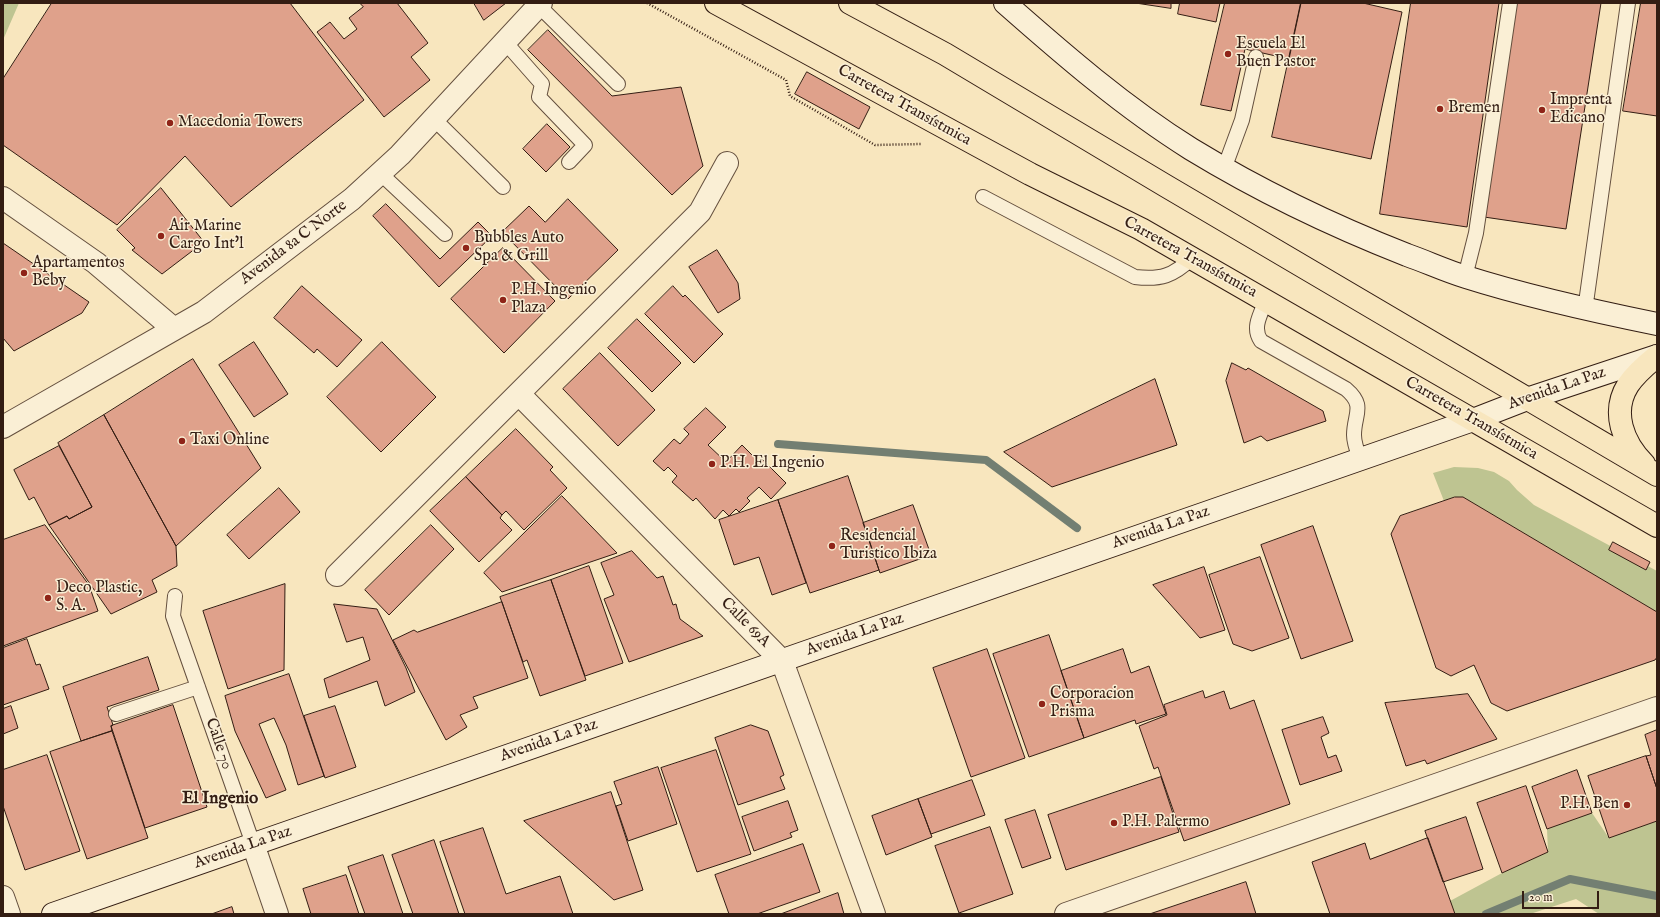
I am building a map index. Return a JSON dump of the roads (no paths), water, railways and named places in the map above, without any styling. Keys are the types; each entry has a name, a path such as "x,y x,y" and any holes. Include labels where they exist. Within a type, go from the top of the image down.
{"main road":[{"name":"Carretera Transístmica","path":"716,3 1030,174 1141,230 1192,258 1657,526"},
{"path":"850,3 945,54 1655,474"},
{"path":"1655,474 1640,460 1627,441 1621,426 1620,412 1623,397 1628,384 1639,371 1657,356"}],"street":[{"path":"1005,3 1067,57 1125,103 1190,148 1255,186 1354,234 1465,277 1585,310 1657,324"},
{"name":"Avenida 8a C Norte","path":"3,427 204,312 352,199 400,155 540,4"},
{"path":"337,576 700,212 727,163"},
{"path":"3,198 96,263 174,329"},
{"name":"Avenida La Paz","path":"53,914 1473,420 1527,399 1657,356"},
{"name":"Calle 69A","path":"519,394 782,660 874,914"},
{"path":"1066,914 1657,708"},
{"name":"Calle 70","path":"253,844 277,914"},
{"path":"3,897 9,914"}],"lane":[{"path":"1465,277 1476,233 1510,3"},
{"path":"1585,310 1628,3"},
{"path":"540,4 618,84"},
{"path":"505,42 542,84 540,97 586,145 569,162"},
{"path":"1224,168 1242,120 1256,57"},
{"path":"434,119 503,187"},
{"path":"380,173 445,234"},
{"path":"983,197 1135,277 1151,279 1166,276 1180,270 1192,258"},
{"path":"1266,301 1256,326 1256,334 1261,341 1346,389 1353,396 1358,405 1354,435 1360,459"},
{"name":"Calle 70","path":"175,596 173,616 253,844"},
{"path":"116,714 198,687"}],"waterway":[{"path":"778,444 986,460 1077,528"},
{"path":"1486,914 1570,879 1657,896"}],"place":[{"name":"Escuela El Buen Pastor","path":"1228,54"},
{"name":"Bremen","path":"1440,109"},
{"name":"Imprenta Edicano","path":"1542,110"},
{"name":"Macedonia Towers","path":"170,123"},
{"name":"Air Marine Cargo Int'l","path":"161,236"},
{"name":"Bubbles Auto Spa & Grill","path":"466,248"},
{"name":"Apartamentos Beby","path":"24,273"},
{"name":"P.H. Ingenio Plaza","path":"503,300"},
{"name":"Taxi Online","path":"182,441"},
{"name":"P.H. El Ingenio","path":"712,464"},
{"name":"Residencial Turistico Ibiza","path":"832,546"},
{"name":"Deco Plastic, S. A.","path":"48,598"},
{"name":"Corporacion Prisma","path":"1042,704"},
{"name":"P.H. Ben","path":"1627,805"},
{"name":"P.H. Palermo","path":"1114,823"}],"district":[{"name":"El Ingenio","path":"220,800"}]}
